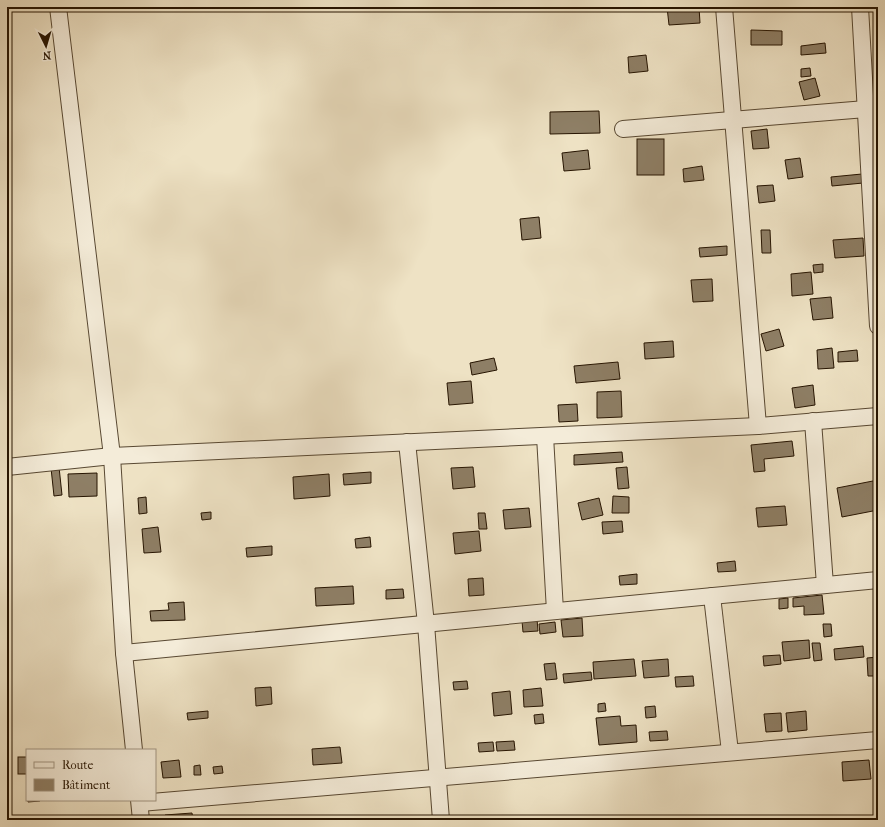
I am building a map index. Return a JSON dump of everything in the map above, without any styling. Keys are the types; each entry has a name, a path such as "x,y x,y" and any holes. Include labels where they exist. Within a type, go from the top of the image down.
{"street":[{"path":"58,7 112,456 124,653 134,749"},
{"path":"724,7 758,426"},
{"path":"860,7 872,109 878,326"},
{"path":"623,128 872,109"},
{"path":"7,467 112,456 758,426 878,416"},
{"path":"813,422 825,585"},
{"path":"544,436 555,611"},
{"path":"407,442 426,624 440,820"},
{"path":"124,653 878,580"},
{"path":"712,596 730,752"},
{"path":"156,800 438,778 878,740"},
{"path":"139,801 141,820"}],"building":[{"path":"667,7 699,7 700,23 669,25"},
{"path":"790,7 820,7 820,8 791,10"},
{"path":"751,30 782,31 782,45 751,45"},
{"path":"875,34 878,34 878,55 877,55"},
{"path":"825,43 826,53 801,55 801,46"},
{"path":"646,55 648,71 629,73 628,57"},
{"path":"810,68 811,76 801,77 801,69"},
{"path":"815,78 820,96 804,100 799,82"},
{"path":"599,111 600,133 550,134 550,112"},
{"path":"767,129 769,148 753,149 751,131"},
{"path":"637,139 664,139 664,175 637,175"},
{"path":"588,150 590,169 564,171 562,153"},
{"path":"800,158 803,177 788,179 785,160"},
{"path":"702,166 704,180 684,182 683,169"},
{"path":"862,174 863,183 832,186 831,177"},
{"path":"773,185 775,201 759,203 757,186"},
{"path":"539,217 541,238 522,240 520,219"},
{"path":"761,230 770,230 771,253 762,253"},
{"path":"863,238 864,256 835,258 833,240"},
{"path":"727,246 727,255 700,257 699,248"},
{"path":"823,264 823,272 814,273 813,265"},
{"path":"811,272 813,294 792,296 791,274"},
{"path":"712,279 713,301 693,302 691,280"},
{"path":"831,297 833,318 813,320 810,299"},
{"path":"779,329 784,346 766,351 761,334"},
{"path":"673,341 674,357 645,359 644,343"},
{"path":"832,348 834,368 818,369 817,350"},
{"path":"857,350 858,361 838,362 838,352"},
{"path":"494,358 497,370 472,375 470,363"},
{"path":"618,362 620,379 576,383 574,366"},
{"path":"471,381 473,403 449,405 447,383"},
{"path":"813,385 815,405 795,408 792,388"},
{"path":"621,391 622,417 597,418 597,392"},
{"path":"577,404 578,421 559,422 558,405"},
{"path":"792,441 794,456 764,459 765,471 754,472 751,445"},
{"path":"622,452 623,462 574,465 574,455"},
{"path":"59,467 62,495 54,496 51,468"},
{"path":"473,467 475,487 453,489 451,468"},
{"path":"627,467 629,488 618,489 616,468"},
{"path":"371,472 371,483 344,485 343,474"},
{"path":"97,473 97,496 69,497 68,474"},
{"path":"329,474 330,496 294,499 293,477"},
{"path":"878,480 878,510 842,517 837,488"},
{"path":"613,496 629,497 629,513 612,513"},
{"path":"146,497 147,513 139,514 138,498"},
{"path":"599,498 603,515 582,520 578,503"},
{"path":"785,506 787,525 758,527 756,508"},
{"path":"529,508 531,527 505,529 503,510"},
{"path":"211,512 211,519 202,520 201,513"},
{"path":"478,513 485,513 487,529 479,529"},
{"path":"622,521 623,532 603,534 602,522"},
{"path":"158,527 161,552 144,553 142,529"},
{"path":"479,531 481,551 455,554 453,533"},
{"path":"370,537 371,547 356,548 355,539"},
{"path":"272,546 272,555 247,557 246,548"},
{"path":"735,561 736,571 718,572 717,563"},
{"path":"637,574 637,584 620,585 619,576"},
{"path":"483,578 484,595 469,596 468,579"},
{"path":"353,586 354,604 316,606 315,588"},
{"path":"403,589 404,598 386,599 386,590"},
{"path":"822,595 824,614 804,615 804,606 793,607 793,598"},
{"path":"788,598 788,608 779,609 779,599"},
{"path":"184,602 185,620 151,621 150,611 169,610 168,603"},
{"path":"582,618 583,636 563,637 561,620"},
{"path":"537,619 538,631 523,632 522,621"},
{"path":"555,622 556,632 540,634 539,624"},
{"path":"823,624 831,624 832,636 824,637"},
{"path":"809,640 810,658 784,661 782,642"},
{"path":"812,643 820,643 822,660 814,661"},
{"path":"863,646 864,657 835,660 834,649"},
{"path":"780,655 781,664 764,666 763,656"},
{"path":"878,657 878,676 868,676 867,658"},
{"path":"634,659 636,676 594,679 593,662"},
{"path":"668,659 669,676 644,678 642,661"},
{"path":"555,663 557,679 546,680 544,664"},
{"path":"591,672 592,680 564,683 563,674"},
{"path":"693,676 694,686 676,687 675,677"},
{"path":"467,681 468,689 454,690 453,682"},
{"path":"271,687 272,704 256,706 255,688"},
{"path":"541,688 543,706 524,707 523,690"},
{"path":"510,691 512,714 494,716 492,693"},
{"path":"605,703 606,711 598,712 598,704"},
{"path":"655,706 656,717 646,718 645,707"},
{"path":"208,711 208,718 188,720 187,713"},
{"path":"806,711 807,730 788,732 786,713"},
{"path":"781,713 782,731 766,732 764,714"},
{"path":"543,714 544,723 535,724 534,715"},
{"path":"620,716 621,726 636,725 637,742 599,745 596,718"},
{"path":"667,731 668,740 650,741 649,732"},
{"path":"514,741 515,750 497,751 496,742"},
{"path":"493,742 494,751 479,752 478,743"},
{"path":"340,747 342,763 313,765 312,749"},
{"path":"18,757 26,757 26,774 18,774"},
{"path":"179,760 181,777 163,778 161,762"},
{"path":"869,760 871,779 843,781 842,762"},
{"path":"200,765 201,775 194,775 194,766"},
{"path":"222,766 223,773 214,774 213,767"},
{"path":"192,813 193,820 166,820 165,815"}]}
